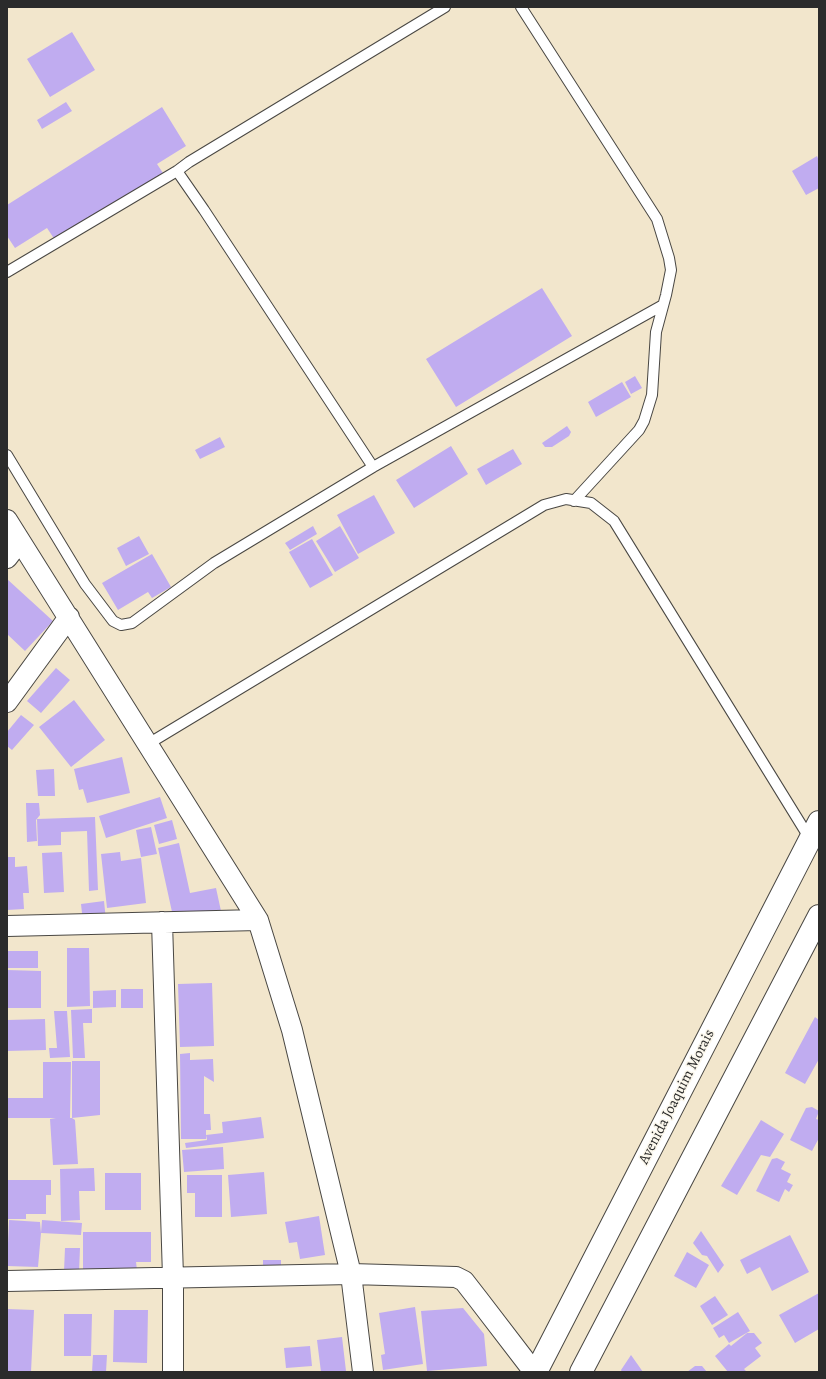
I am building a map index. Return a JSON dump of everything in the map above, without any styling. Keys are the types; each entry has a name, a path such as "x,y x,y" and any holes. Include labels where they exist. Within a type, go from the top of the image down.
{"street":[{"path":"7,520 258,920 292,1030 351,1274 363,1372"},
{"path":"7,558 20,541"},
{"path":"7,702 69,617"},
{"name":"Avenida Joaquim Morais","path":"535,1372 814,831"},
{"path":"581,1372 819,916"},
{"path":"7,926 258,920"},
{"path":"162,922 173,1278 173,1372"},
{"path":"7,1281 351,1274 456,1277 464,1282 535,1372"}],"lane":[{"path":"7,272 445,7"},
{"path":"521,7 657,219 669,258 671,270 656,332 652,395 644,421 639,430 574,501"},
{"path":"176,171 373,467"},
{"path":"7,455 85,584 113,621 121,625 132,623 214,563 373,467 663,305"},
{"path":"148,744 544,505 566,499 591,503 614,521 814,831"}],"building":[{"path":"72,32 95,70 50,97 27,59"},
{"path":"66,102 72,111 42,129 37,120"},
{"path":"162,107 186,146 157,164 163,173 55,240 47,228 15,248 7,236 7,205"},
{"path":"817,156 819,161 819,188 806,195 792,171"},
{"path":"542,288 572,336 456,407 426,359"},
{"path":"635,376 642,388 631,394 625,382"},
{"path":"622,382 631,397 596,417 588,402"},
{"path":"567,426 571,432 569,436 552,447 545,447 542,443"},
{"path":"220,437 225,447 200,459 195,450"},
{"path":"451,446 468,474 414,508 396,480"},
{"path":"513,449 522,464 486,485 477,469"},
{"path":"374,495 395,533 358,554 337,515"},
{"path":"313,526 317,534 290,550 285,543"},
{"path":"340,526 359,558 335,572 316,541"},
{"path":"139,536 149,554 126,566 117,548"},
{"path":"312,539 333,575 310,588 289,552"},
{"path":"152,554 171,587 152,598 148,592 118,610 102,583"},
{"path":"7,579 53,621 25,651 7,634"},
{"path":"56,668 70,680 41,713 27,701"},
{"path":"74,700 105,740 71,767 39,727"},
{"path":"21,715 34,725 12,750 7,746 7,732"},
{"path":"122,757 130,793 87,803 83,789 79,790 74,769"},
{"path":"54,769 55,796 38,796 36,770"},
{"path":"160,797 167,818 106,838 99,816"},
{"path":"26,803 39,803 40,815 36,820 37,841 27,842"},
{"path":"95,817 98,890 89,891 87,831 61,832 61,845 38,846 37,819"},
{"path":"172,820 177,839 159,844 154,825"},
{"path":"151,827 157,854 141,857 136,830"},
{"path":"179,843 190,893 216,888 221,911 174,921 158,848"},
{"path":"62,852 64,892 44,893 42,853"},
{"path":"120,852 121,861 141,858 146,903 107,908 101,854"},
{"path":"7,857 15,857 15,867 27,866 29,893 23,893 24,909 7,910"},
{"path":"104,901 106,920 83,922 81,904"},
{"path":"67,948 89,948 90,1006 67,1007"},
{"path":"7,951 38,951 38,968 7,968"},
{"path":"7,970 41,971 41,1008 7,1008"},
{"path":"212,983 214,1046 180,1047 178,984"},
{"path":"121,989 143,989 143,1008 121,1008"},
{"path":"116,990 116,1007 93,1008 93,991"},
{"path":"92,1009 92,1023 83,1023 85,1058 73,1058 71,1010"},
{"path":"54,1011 67,1011 70,1057 50,1058 49,1048 57,1048"},
{"path":"815,1017 819,1020 819,1059 805,1084 785,1073"},
{"path":"45,1019 46,1050 7,1051 7,1020"},
{"path":"190,1053 190,1060 213,1059 214,1082 204,1076 204,1114 210,1114 211,1130 206,1130 206,1139 181,1139 180,1054"},
{"path":"72,1061 100,1061 100,1115 72,1118"},
{"path":"43,1062 71,1062 70,1118 75,1120 78,1164 53,1165 50,1119 56,1118 7,1118 7,1098 43,1098"},
{"path":"812,1107 819,1111 816,1119 819,1120 819,1138 812,1151 790,1140 806,1108"},
{"path":"261,1117 264,1138 186,1148 185,1143 207,1140 206,1135 223,1133 222,1122"},
{"path":"761,1120 784,1134 770,1157 761,1155 737,1195 721,1186"},
{"path":"223,1147 224,1169 184,1172 182,1150"},
{"path":"777,1158 785,1162 781,1169 791,1174 787,1182 793,1185 789,1192 785,1189 779,1202 756,1191 772,1159"},
{"path":"94,1168 95,1191 79,1191 80,1220 61,1221 60,1169"},
{"path":"264,1172 267,1214 231,1217 228,1175"},
{"path":"105,1173 141,1173 141,1210 105,1210"},
{"path":"187,1175 222,1175 222,1217 195,1217 195,1193 187,1193"},
{"path":"7,1180 51,1180 51,1195 46,1195 46,1214 26,1214 26,1219 8,1219"},
{"path":"319,1216 325,1255 300,1259 297,1242 289,1243 285,1222"},
{"path":"9,1220 40,1222 41,1233 38,1267 7,1266"},
{"path":"42,1220 82,1223 81,1235 41,1233"},
{"path":"701,1231 724,1265 718,1273 707,1256 702,1255 693,1243"},
{"path":"83,1232 151,1232 151,1262 136,1262 137,1270 83,1270"},
{"path":"790,1235 809,1272 772,1291 760,1267 747,1274 740,1260"},
{"path":"65,1248 80,1248 79,1272 64,1271"},
{"path":"687,1252 709,1265 696,1288 674,1276"},
{"path":"263,1260 281,1260 281,1273 263,1273"},
{"path":"819,1293 819,1329 795,1343 779,1315"},
{"path":"715,1296 728,1315 712,1325 700,1306"},
{"path":"415,1307 423,1364 383,1370 381,1355 385,1354 379,1313"},
{"path":"463,1308 484,1334 487,1366 427,1371 421,1311"},
{"path":"7,1309 34,1310 31,1372 7,1372"},
{"path":"114,1310 148,1310 147,1363 113,1362"},
{"path":"738,1312 750,1331 729,1343 724,1335 719,1338 713,1328"},
{"path":"64,1314 92,1314 91,1356 64,1356"},
{"path":"747,1333 754,1333 762,1343 755,1348 761,1356 744,1369 747,1372 728,1372 715,1356 729,1344 731,1346"},
{"path":"342,1337 346,1371 321,1372 317,1340"},
{"path":"310,1346 312,1366 286,1368 284,1348"},
{"path":"93,1355 107,1355 106,1372 92,1372"},
{"path":"631,1355 643,1372 622,1372 621,1370"},
{"path":"695,1366 702,1366 707,1372 687,1372"}]}
